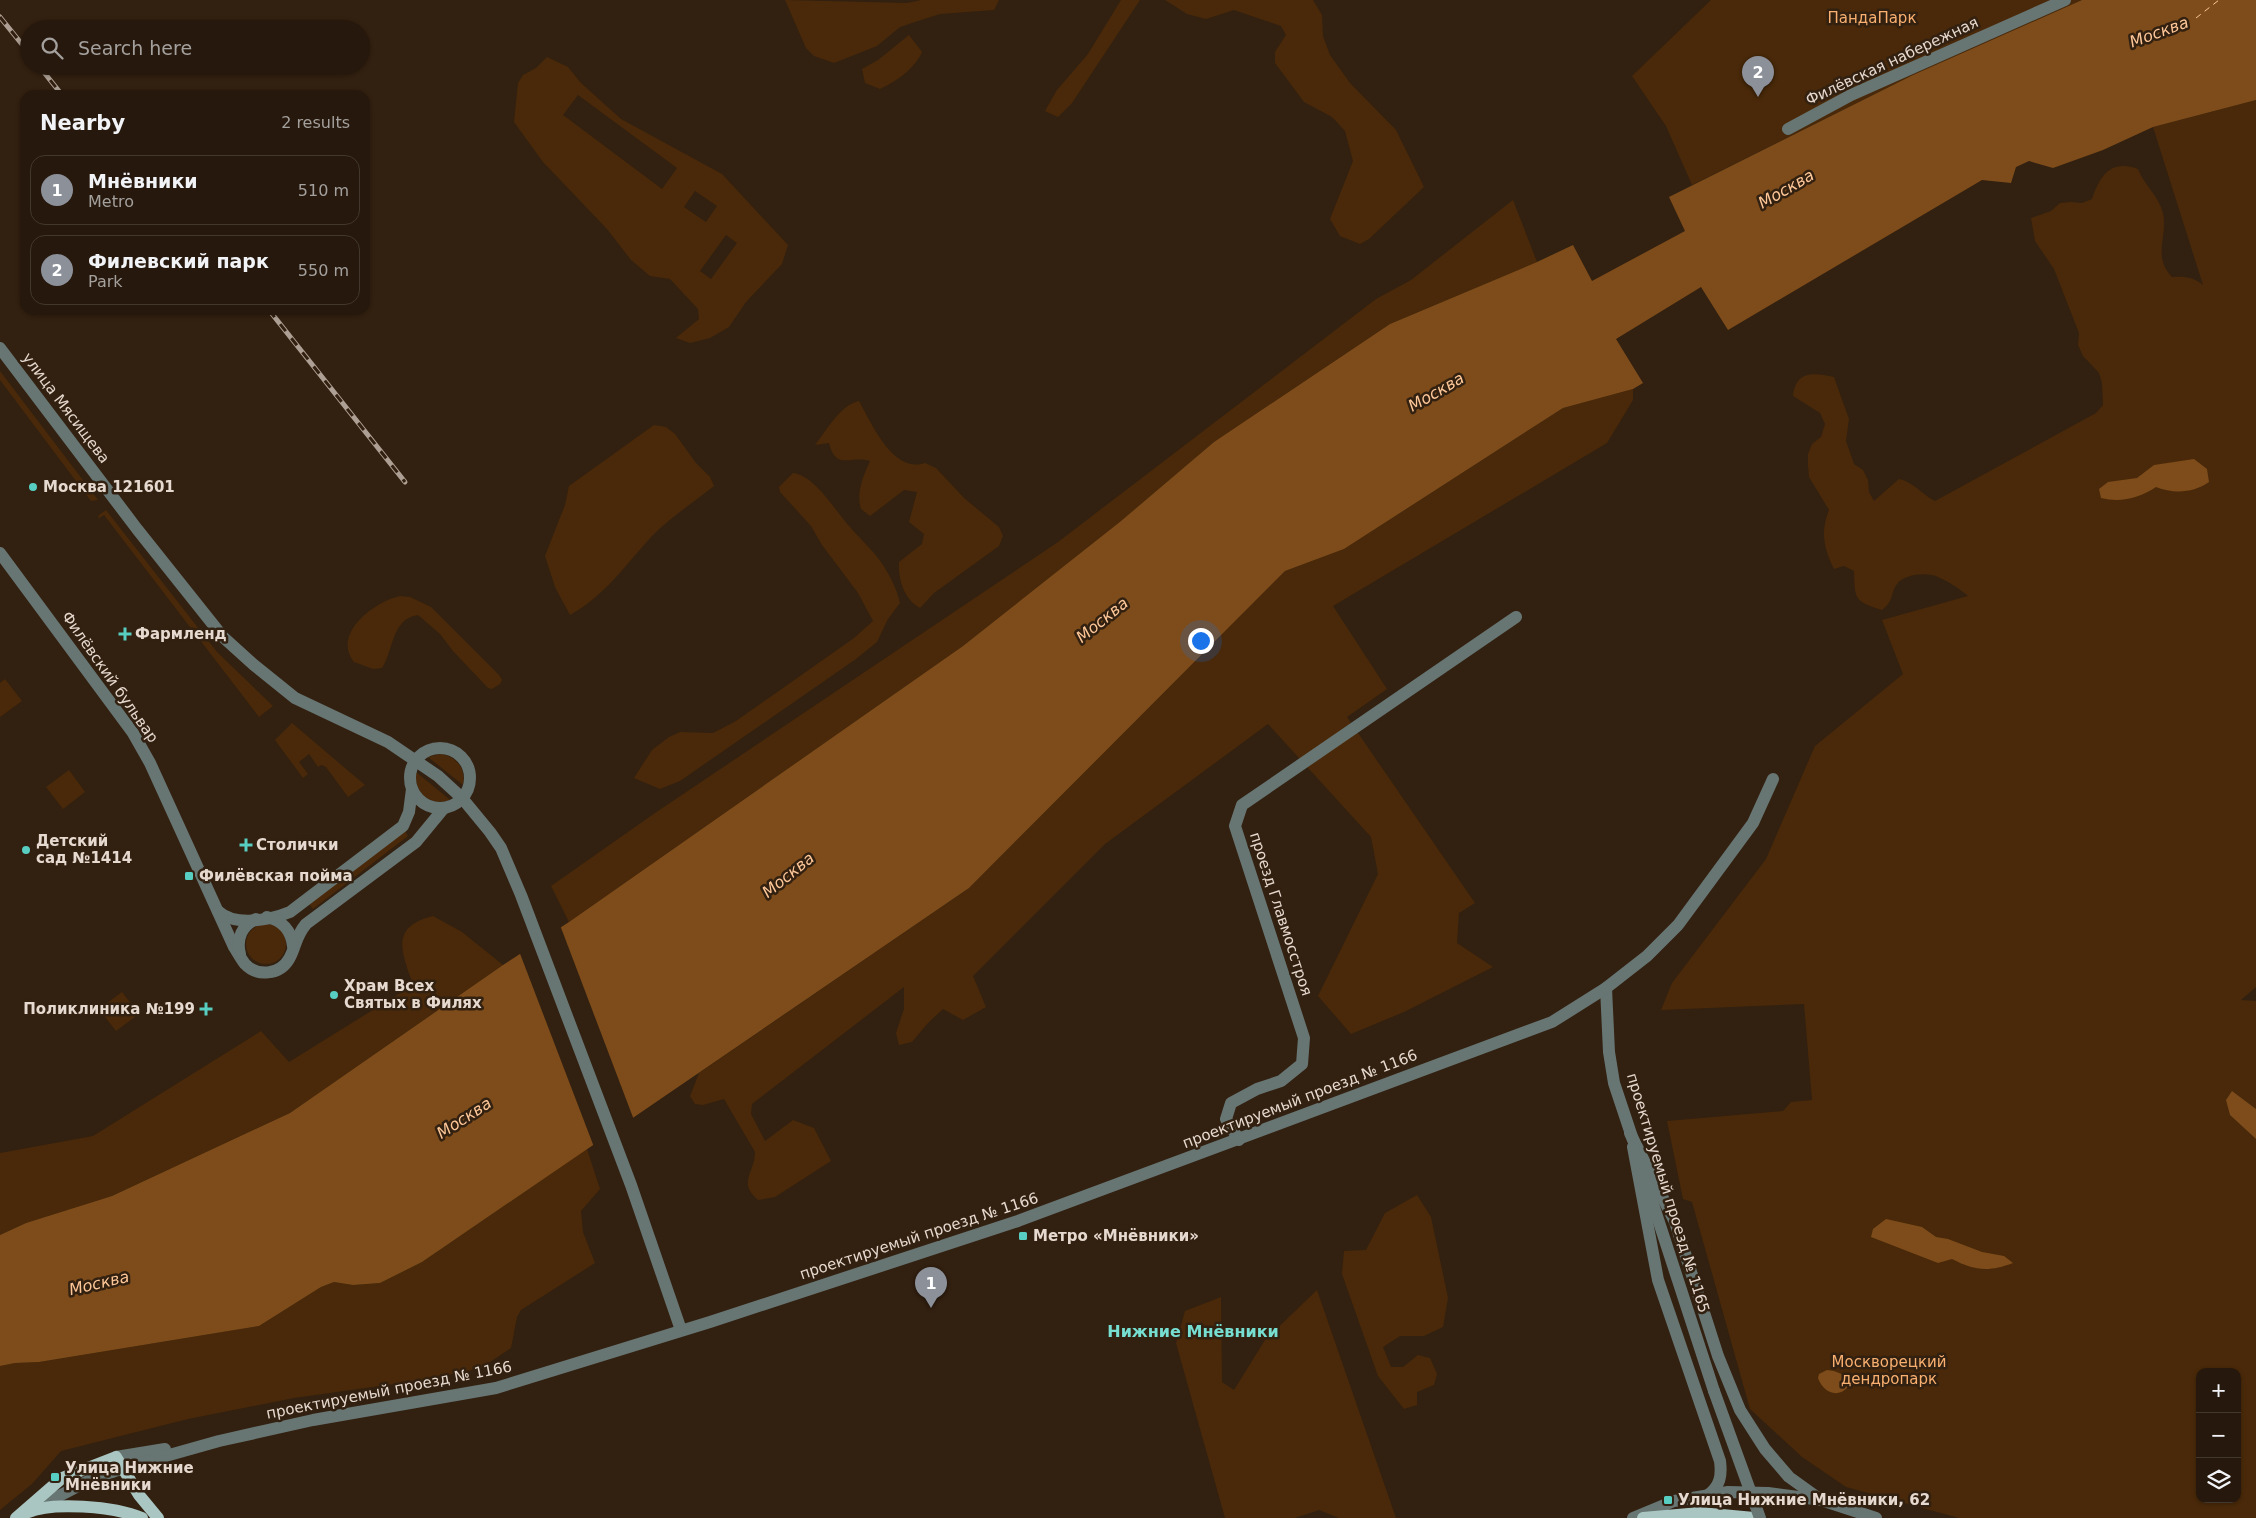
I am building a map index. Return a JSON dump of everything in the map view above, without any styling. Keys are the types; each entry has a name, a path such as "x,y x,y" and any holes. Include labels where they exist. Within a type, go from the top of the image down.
{"main road":[{"path":"17,1518 62,1478 116,1456 139,1495 158,1518"},
{"path":"17,1518 32,1510 86,1507 122,1510 142,1518"},
{"path":"1643,1518 1700,1513 1754,1518"}],"street":[{"name":"Филёвская набережная","path":"1788,129 1851,95 2065,0"},
{"name":"улица Мясищева","path":"0,348 137,529 223,638 295,698 364,730 416,760 462,798 500,848 521,895 631,1185 681,1330"},
{"name":"Филёвский бульвар","path":"0,553 133,733 150,763 216,909 241,958"},
{"name":"проезд Главмосстроя","path":"1239,1140 1226,1119 1231,1103 1257,1089 1281,1081 1302,1064 1304,1038 1235,826 1242,805 1516,617"},
{"path":"412,789 418,799 424,804 444,808 457,803 466,792 470,779 465,761 458,754 442,748 425,752 416,760 410,777 412,789 410,812 403,826 290,912 252,921 242,931 238,944 241,958 252,969 270,972 286,963 299,932 306,924 416,842 444,808"},
{"path":"1606,988 1647,956 1678,925 1753,823 1773,779"},
{"path":"216,909 226,917 234,920 263,918 283,924 289,930 293,946"},
{"name":"проектируемый проезд № 1166","path":"32,1510 72,1488 123,1468 219,1441 340,1415 496,1388 983,1233 1239,1140 1552,1022 1606,988"},
{"name":"проектируемый проезд № 1165","path":"1606,988 1614,1083 1714,1391 1760,1518"},
{"path":"1630,1133 1658,1280 1720,1461 1722,1474 1719,1483 1715,1490 1708,1495"},
{"path":"1630,1133 1675,1222 1718,1356 1740,1410 1765,1449 1789,1478 1821,1500"},
{"name":"проектируемый проезд № 1166","path":"116,1456 219,1441"},
{"path":"1633,1518 1674,1501 1728,1492 1768,1493 1821,1500 1876,1518"}],"green space":[{"path":"785,0 907,3 921,0 999,0 994,10 940,14 900,27 877,46 834,63 814,56 806,48"},
{"path":"1121,0 1140,0 1072,103 1058,117 1045,111 1057,90 1088,54"},
{"path":"1165,0 1313,0 1322,15 1323,36 1330,55 1350,83 1396,130 1424,187 1369,239 1360,244 1340,236 1330,219 1353,161 1345,131 1332,117 1304,102 1275,63 1275,52 1286,35 1281,26 1234,10 1206,19 1187,14"},
{"name":"ПандаПарк","path":"1711,0 2082,0 1913,75 1692,185 1666,126 1632,76"},
{"path":"909,35 922,52 915,64 892,83 880,89 865,83 862,69 878,60"},
{"path":"547,57 568,67 581,83 621,119 722,174 788,245 782,264 746,302 729,327 710,338 690,343 676,338 699,319 698,309 670,279 650,276 631,260 607,229 543,162 514,122 518,83 523,75 536,68","holes":["578,95 677,168 662,189 563,115","695,191 717,206 706,222 684,207","726,235 737,243 711,279 700,271"]},
{"name":"Москворецкий дендропарк","path":"2256,100 2256,987 2241,1000 2256,1001 2256,1109 2233,1092 2227,1100 2230,1115 2256,1139 2256,1518 1959,1518 1846,1487 1802,1457 1750,1409 1692,1202 1683,1199 1667,1121 1783,1111 1791,1102 1812,1100 1804,1004 1661,1010 1672,983 1766,859 1815,746 1903,674 1882,620 1968,596 1954,585 1934,575 1916,575 1905,578 1897,584 1888,604 1882,610 1866,604 1858,598 1855,588 1854,571 1844,566 1834,569 1824,540 1826,518 1829,510 1809,477 1808,465 1808,454 1812,444 1821,437 1825,424 1820,413 1793,396 1798,381 1807,375 1813,374 1834,377 1849,419 1846,441 1854,464 1863,470 1868,480 1869,492 1874,501 1899,479 1913,485 1935,501 2096,413 2103,405 2102,383 2099,373 2083,356 2078,345 2079,333 2054,269 2035,241 2031,218 2051,211 2060,203 2082,203 2092,199 2103,177 2113,168 2128,166 2138,169 2158,201 2163,213 2162,254 2166,269 2172,277 2189,278 2203,285 2153,127"},
{"path":"1513,200 1537,262 1390,324 1214,442 1121,521 963,646 569,922 551,886 655,813 1058,542 1376,299 1411,280"},
{"path":"0,371 98,500 91,501 0,380"},
{"path":"1633,389 1633,400 1607,443 1333,606 1387,689 1347,717 1475,903 1459,913 1457,943 1493,967 1404,1012 1351,1034 1318,996 1378,874 1371,837 1268,724 1105,844 973,976 986,1007 963,1020 943,1009 912,1042 899,1045 896,1033 904,1009 904,987 752,1104 751,1114 765,1141 793,1120 814,1128 831,1161 775,1197 758,1200 752,1194 748,1182 755,1152 724,1099 703,1105 695,1104 690,1096 699,1073 969,888 1285,571 1344,549 1563,408"},
{"path":"859,401 877,434 893,454 903,461 914,464 925,463 936,468 964,498 999,527 1003,536 999,546 934,593 920,608 906,594 901,582 899,569 899,562 922,544 924,534 909,522 917,492 904,490 870,516 861,509 859,497 870,461 840,459 832,452 829,443 815,445 846,407"},
{"path":"654,425 666,427 675,434 696,463 710,477 714,486 660,528 605,589 570,615 555,587 545,556 565,505 569,486"},
{"path":"793,473 809,480 817,487 875,555 891,578 900,603 888,619 877,642 856,659 680,781 660,789 634,778 652,750 669,737 680,732 713,733 736,721 854,638 873,621 858,593 822,545 811,526 780,492 779,487"},
{"path":"106,510 217,652 273,706 259,717 104,515 98,519 99,515"},
{"path":"400,596 410,597 431,607 499,675 502,680 500,684 492,689 488,688 453,651 440,634 418,615 403,622 398,629 382,668 373,669 354,662 349,651 348,640 352,630 368,612 390,599"},
{"path":"5,679 22,701 0,717 0,683"},
{"path":"292,723 365,785 348,797 326,767 321,765 318,767 309,754 299,762 308,774 303,778 275,740"},
{"path":"441,754 452,758 462,769 463,785 428,757"},
{"path":"69,770 85,792 63,809 46,787"},
{"path":"416,772 450,800 436,802 420,792 417,786"},
{"path":"405,831 408,836 313,909 309,904"},
{"path":"433,916 462,932 503,965 290,1113 112,1196 26,1223 0,1235 0,1153 93,1136 261,1031 289,1062 413,985 403,952 404,934 409,927"},
{"path":"270,924 277,927 283,933 286,944 285,952 277,961 270,964 262,964 255,961 247,952 246,940 249,933 258,925"},
{"path":"122,992 139,1014 116,1031 99,1009"},
{"path":"587,1149 600,1189 581,1211 583,1232 595,1263 521,1310 517,1317 511,1348 481,1368 423,1380 294,1398 188,1419 61,1451 32,1484 0,1510 0,1366 39,1362 259,1326 321,1287 334,1282 353,1285 380,1283 422,1262"},
{"path":"1417,1195 1431,1217 1448,1298 1443,1327 1424,1336 1400,1336 1383,1347 1391,1367 1403,1367 1418,1355 1430,1358 1437,1374 1434,1385 1417,1392 1417,1405 1404,1409 1378,1376 1342,1274 1344,1251 1366,1250 1385,1213"},
{"path":"1317,1290 1396,1518 1339,1518 1319,1510 1295,1518 1225,1518 1176,1343 1185,1311 1221,1297 1222,1382 1234,1390 1265,1340"}],"water":[{"name":"Москва","path":"2082,0 2256,0 2256,100 2153,127 2103,150 2053,168 2029,161 2016,167 2011,183 1982,180 1728,330 1701,287 1616,339 1643,383 1633,389 1563,408 1344,549 1285,571 969,888 422,1262 380,1283 353,1285 334,1282 321,1287 259,1326 39,1362 0,1366 0,1235 26,1223 112,1196 290,1113 503,965 569,922 963,646 1121,521 1214,442 1390,324 1573,245 1592,281 1685,231 1669,197 1913,75"},
{"path":"2194,459 2207,469 2209,482 2203,486 2183,491 2170,491 2156,487 2143,494 2123,500 2101,498 2099,489 2108,482 2137,478 2154,465"},
{"path":"2232,1091 2256,1109 2256,1139 2230,1115 2226,1100"},
{"path":"1886,1219 1922,1227 1936,1237 1948,1239 1982,1252 2004,1256 2013,1263 1997,1268 1982,1269 1968,1266 1952,1259 1938,1263 1871,1237 1873,1229"},
{"path":"1827,1370 1844,1375 1848,1387 1844,1391 1835,1393 1823,1387 1818,1378 1819,1374"}],"pier":[{"path":"560,925 634,1120 594,1147 519,951"}],"ferry route":[{"path":"2196,18 2219,0"}],"railway":[{"path":"0,17 20,42"},
{"path":"46,75 58,90"},
{"path":"273,315 405,482"}],"place":[{"name":"Филевский парк","path":"1758,97"},
{"name":"Москва 121601","path":"33,487"},
{"name":"Фармленд","path":"125,634"},
{"name":"Столички","path":"246,845"},
{"name":"Детский сад №1414","path":"26,850"},
{"name":"Филёвская пойма","path":"189,876"},
{"name":"Храм Всех Святых в Филях","path":"334,995"},
{"name":"Поликлиника №199","path":"206,1009"},
{"name":"Метро «Мнёвники»","path":"1023,1236"},
{"name":"Мнёвники","path":"931,1308"},
{"name":"Улица Нижние Мнёвники","path":"55,1477"},
{"name":"Улица Нижние Мнёвники, 62","path":"1668,1500"}],"district":[{"name":"Нижние Мнёвники","path":"1193,1331"}]}
